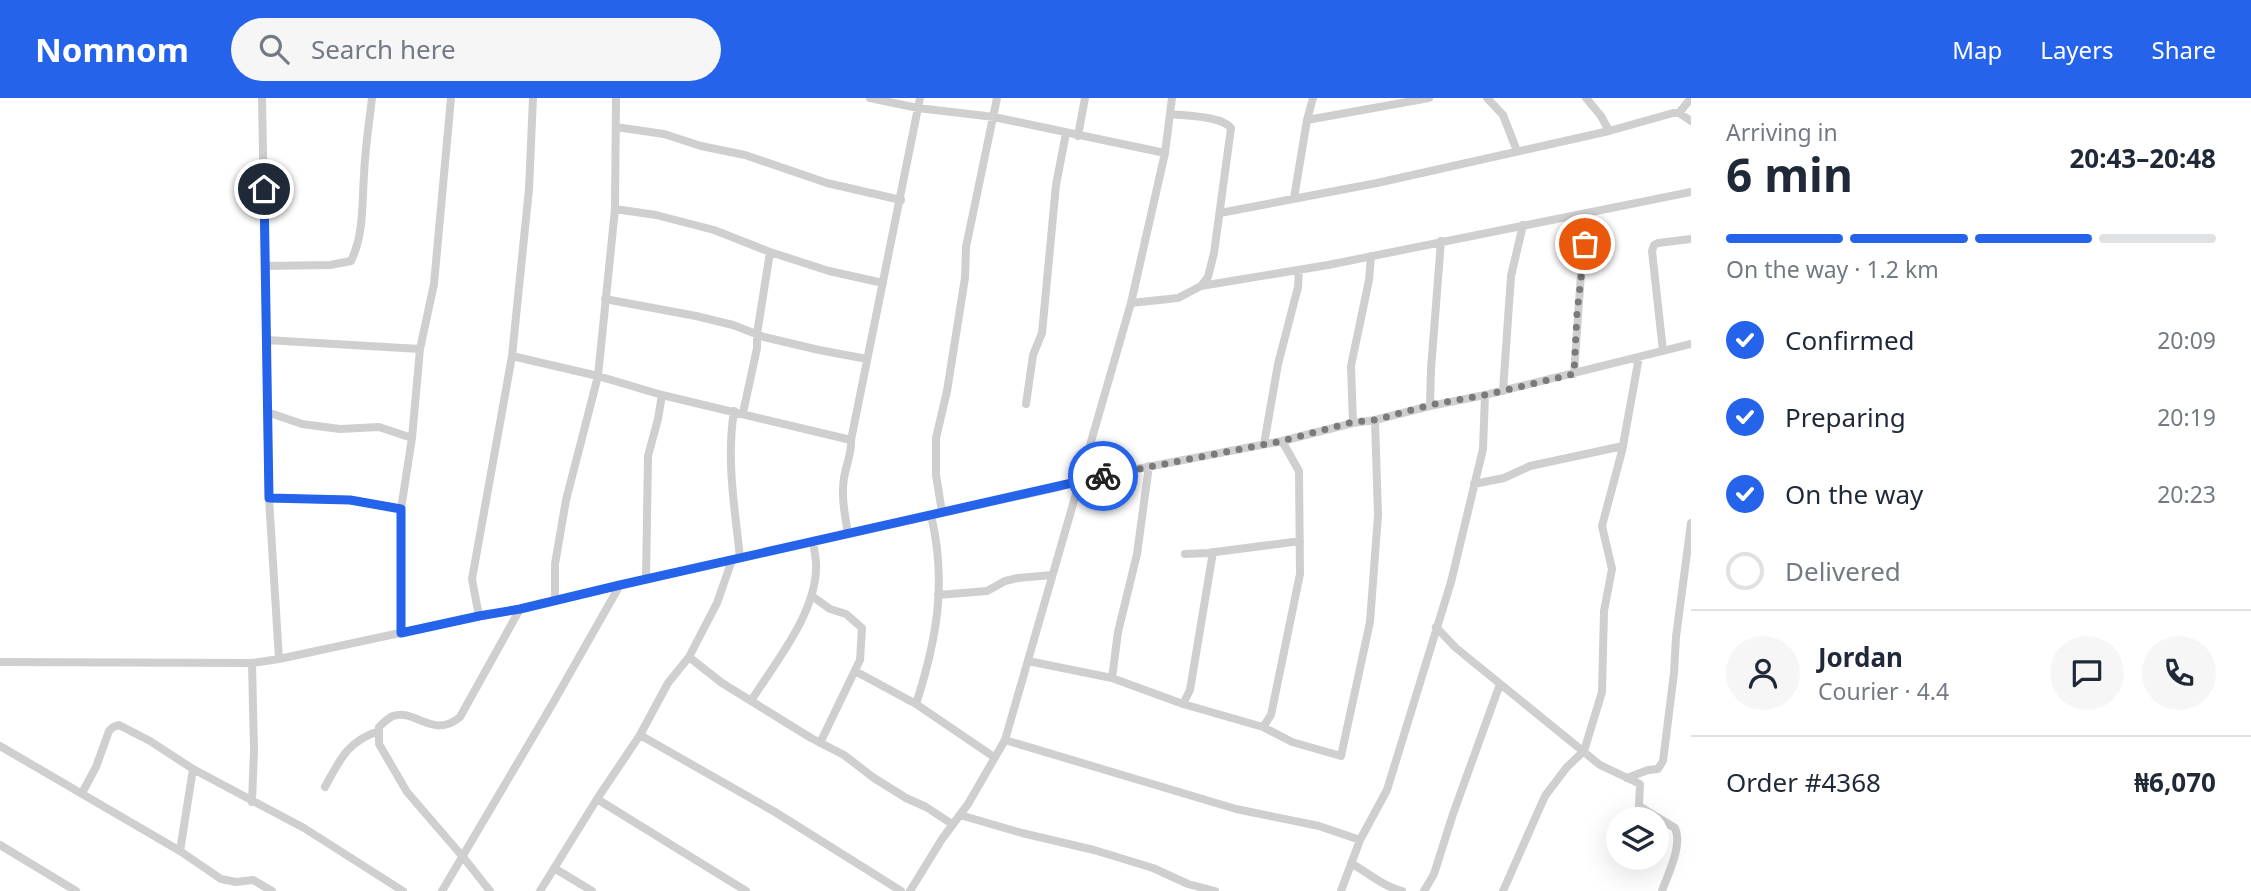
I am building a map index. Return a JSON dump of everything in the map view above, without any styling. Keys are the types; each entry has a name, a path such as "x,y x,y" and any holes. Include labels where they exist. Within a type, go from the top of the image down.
{"street":[{"path":"262,98 269,498 279,659"},
{"path":"265,266 330,265 351,261 358,248 361,226 372,98"},
{"path":"401,633 401,509 412,438 420,349 434,284 451,98"},
{"path":"479,616 472,579 512,356 529,188 533,98"},
{"path":"555,601 555,564 566,500 598,376 615,209 616,98"},
{"path":"870,98 918,108 994,117 1165,153"},
{"path":"848,534 842,501 851,449 850,440 920,98"},
{"path":"942,512 936,475 936,438 947,391 965,278 966,247 997,98"},
{"path":"1078,136 1086,98"},
{"path":"910,891 960,815 1004,740 1131,303 1165,153 1172,98"},
{"path":"1294,198 1313,98"},
{"path":"1307,120 1429,98"},
{"path":"1487,98 1503,115 1517,151"},
{"path":"1586,98 1609,131"},
{"path":"1679,113 1691,98"},
{"path":"1220,213 1377,183 1609,131 1673,113 1679,113 1691,121"},
{"path":"1170,114 1219,120 1231,128 1214,253 1208,277 1201,286"},
{"path":"616,127 664,134 701,146 745,155 827,183 901,200"},
{"path":"1026,404 1033,355 1042,333 1055,196 1066,133"},
{"path":"1131,303 1178,298 1201,286 1299,270 1691,192"},
{"path":"615,209 656,215 714,230 829,271 883,283"},
{"path":"1574,374 1588,213"},
{"path":"1503,391 1511,276 1516,264 1523,225"},
{"path":"1663,351 1652,251 1658,243 1691,239"},
{"path":"1430,405 1441,242"},
{"path":"540,891 640,735 668,683 688,657 717,603 736,559 730,434 757,348 770,252"},
{"path":"1353,422 1351,366 1371,256"},
{"path":"1264,444 1278,364 1298,287 1299,270"},
{"path":"605,299 696,316 819,350 867,359"},
{"path":"266,340 420,349"},
{"path":"0,662 252,663 279,659 520,609 1059,487 1080,480 1282,441 1353,422 1375,420 1430,405 1503,391 1691,344"},
{"path":"512,356 850,440"},
{"path":"1503,891 1545,796 1560,775 1584,751 1602,692 1604,611 1612,569 1602,526 1623,446 1639,357"},
{"path":"646,579 648,456 662,395"},
{"path":"1341,891 1360,840 1387,790 1451,582 1483,449 1485,395"},
{"path":"267,412 302,424 340,429 379,427 412,438"},
{"path":"1028,661 1112,678 1183,704 1263,727 1292,742 1339,757 1342,755 1370,622 1378,515 1375,420"},
{"path":"1263,727 1271,715 1300,574 1299,471 1282,441"},
{"path":"1474,484 1504,478 1530,466 1623,446"},
{"path":"1112,678 1118,632 1137,554 1149,466"},
{"path":"269,498 350,500 401,509"},
{"path":"916,704 930,659 938,595 937,540 931,515"},
{"path":"1627,778 1658,769 1663,761 1691,523"},
{"path":"1185,554 1300,541"},
{"path":"751,701 798,626 811,596 817,569 813,542"},
{"path":"1183,704 1190,690 1213,552"},
{"path":"938,595 988,591 1005,581 1052,575"},
{"path":"442,891 620,585"},
{"path":"811,596 830,609 846,614 862,628 860,660 820,743"},
{"path":"490,891 407,792 379,744 379,727 394,715 438,726 453,723 460,717 520,609"},
{"path":"1436,627 1456,648 1600,765 1640,784 1638,802 1643,810 1678,832 1677,845 1662,891"},
{"path":"688,657 722,683 844,755 874,778 952,824"},
{"path":"252,663 252,802"},
{"path":"855,671 916,704 994,757"},
{"path":"1424,891 1434,874 1500,684"},
{"path":"82,793 110,731 119,725 252,802 304,828 403,891"},
{"path":"326,787 340,759 352,744 363,736 379,731"},
{"path":"640,735 775,812 901,891"},
{"path":"1004,740 1236,809 1319,826 1360,840"},
{"path":"0,746 180,851 221,878 236,882 253,880 272,891"},
{"path":"180,851 193,769"},
{"path":"597,799 746,891"},
{"path":"960,815 1094,850 1214,891"},
{"path":"0,845 76,891"},
{"path":"1351,863 1390,888 1402,891"},
{"path":"554,868 592,891"}],"way so far":[{"path":"1103,476 1282,441 1353,422 1375,420 1430,405 1574,374 1577,313 1585,244"}],"route":[{"path":"264,189 269,498 350,500 401,509 401,633 520,609 1103,476"}]}
